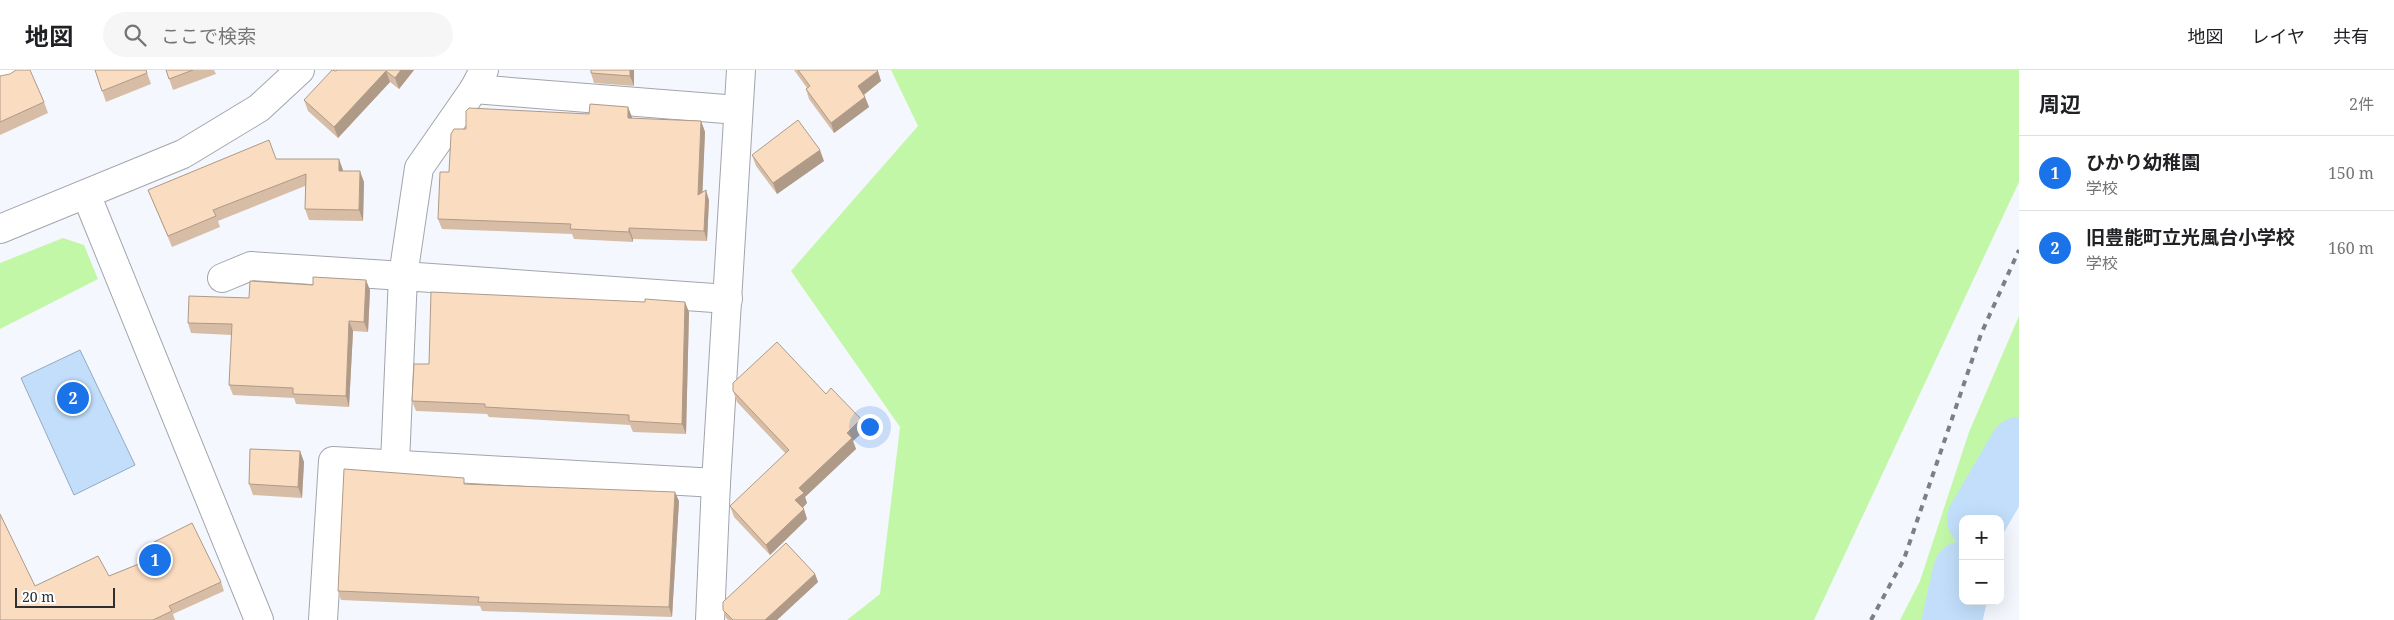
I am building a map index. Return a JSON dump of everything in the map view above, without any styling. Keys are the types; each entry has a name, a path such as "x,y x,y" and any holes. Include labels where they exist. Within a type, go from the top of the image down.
{"street":[{"path":"0,73 8,70"},
{"path":"0,229 183,154 259,108 300,70"},
{"path":"710,620 716,483 741,70"},
{"path":"394,463 403,276 419,168 479,80 738,110"},
{"path":"86,194 258,620"},
{"path":"222,278 251,266 728,299"},
{"path":"323,620 333,461 394,463 716,483"}],"green space":[{"path":"891,70 2019,70 2019,182 1814,620 847,620 880,594 900,427 791,271 918,126"},
{"path":"63,238 84,245 98,279 0,329 0,263"},
{"path":"2019,316 2019,471 1995,515 1959,515 1959,605 1969,605 1966,614 1967,620 1900,620 1920,581 1969,432"}],"water":[{"path":"80,350 135,465 74,495 21,378"}],"building":[{"path":"16,70 30,70 44,102 0,122 0,76 10,74"},
{"path":"95,70 146,70 147,73 102,91"},
{"path":"166,70 193,70 169,79"},
{"path":"332,70 401,70 395,78 386,71 334,127 304,100"},
{"path":"591,70 630,70 630,76 591,73"},
{"path":"798,70 878,71 858,86 865,97 831,123 806,89 810,86"},
{"path":"590,104 628,107 628,118 701,121 698,195 706,190 704,231 629,228 629,232 570,229 571,224 438,219 440,172 449,172 451,134 454,129 466,129 466,111 469,108 589,114"},
{"path":"798,120 820,150 773,183 752,155"},
{"path":"269,140 276,159 339,159 339,171 360,171 359,210 305,209 306,174 213,210 216,216 168,236 148,190"},
{"path":"313,277 366,280 364,322 349,321 346,396 293,394 293,388 229,385 232,324 188,323 189,296 249,298 250,281 313,285"},
{"path":"431,292 645,302 645,299 685,302 682,424 629,421 629,415 485,407 485,404 412,401 414,364 429,364"},
{"path":"777,342 826,394 831,388 861,419 847,433 852,438 799,488 804,493 795,500 804,509 766,545 730,506 789,450 733,391 733,383"},
{"path":"250,449 300,451 298,487 249,484"},
{"path":"344,469 464,478 464,484 675,492 669,607 478,602 479,597 338,591"},
{"path":"0,514 35,586 98,556 109,576 161,555 154,542 192,523 221,582 169,606 172,611 153,620 0,620"},
{"path":"786,543 815,574 765,620 733,620 723,610 723,602"}],"waterway":[{"path":"1979,515 2019,447"},
{"path":"1952,620 1959,589"}],"railway":[{"path":"1871,620 1904,559 1981,334 2019,250"}],"place":[{"name":"旧豊能町立光風台小学校","path":"73,398"},
{"name":"ひかり幼稚園","path":"155,560"}]}
